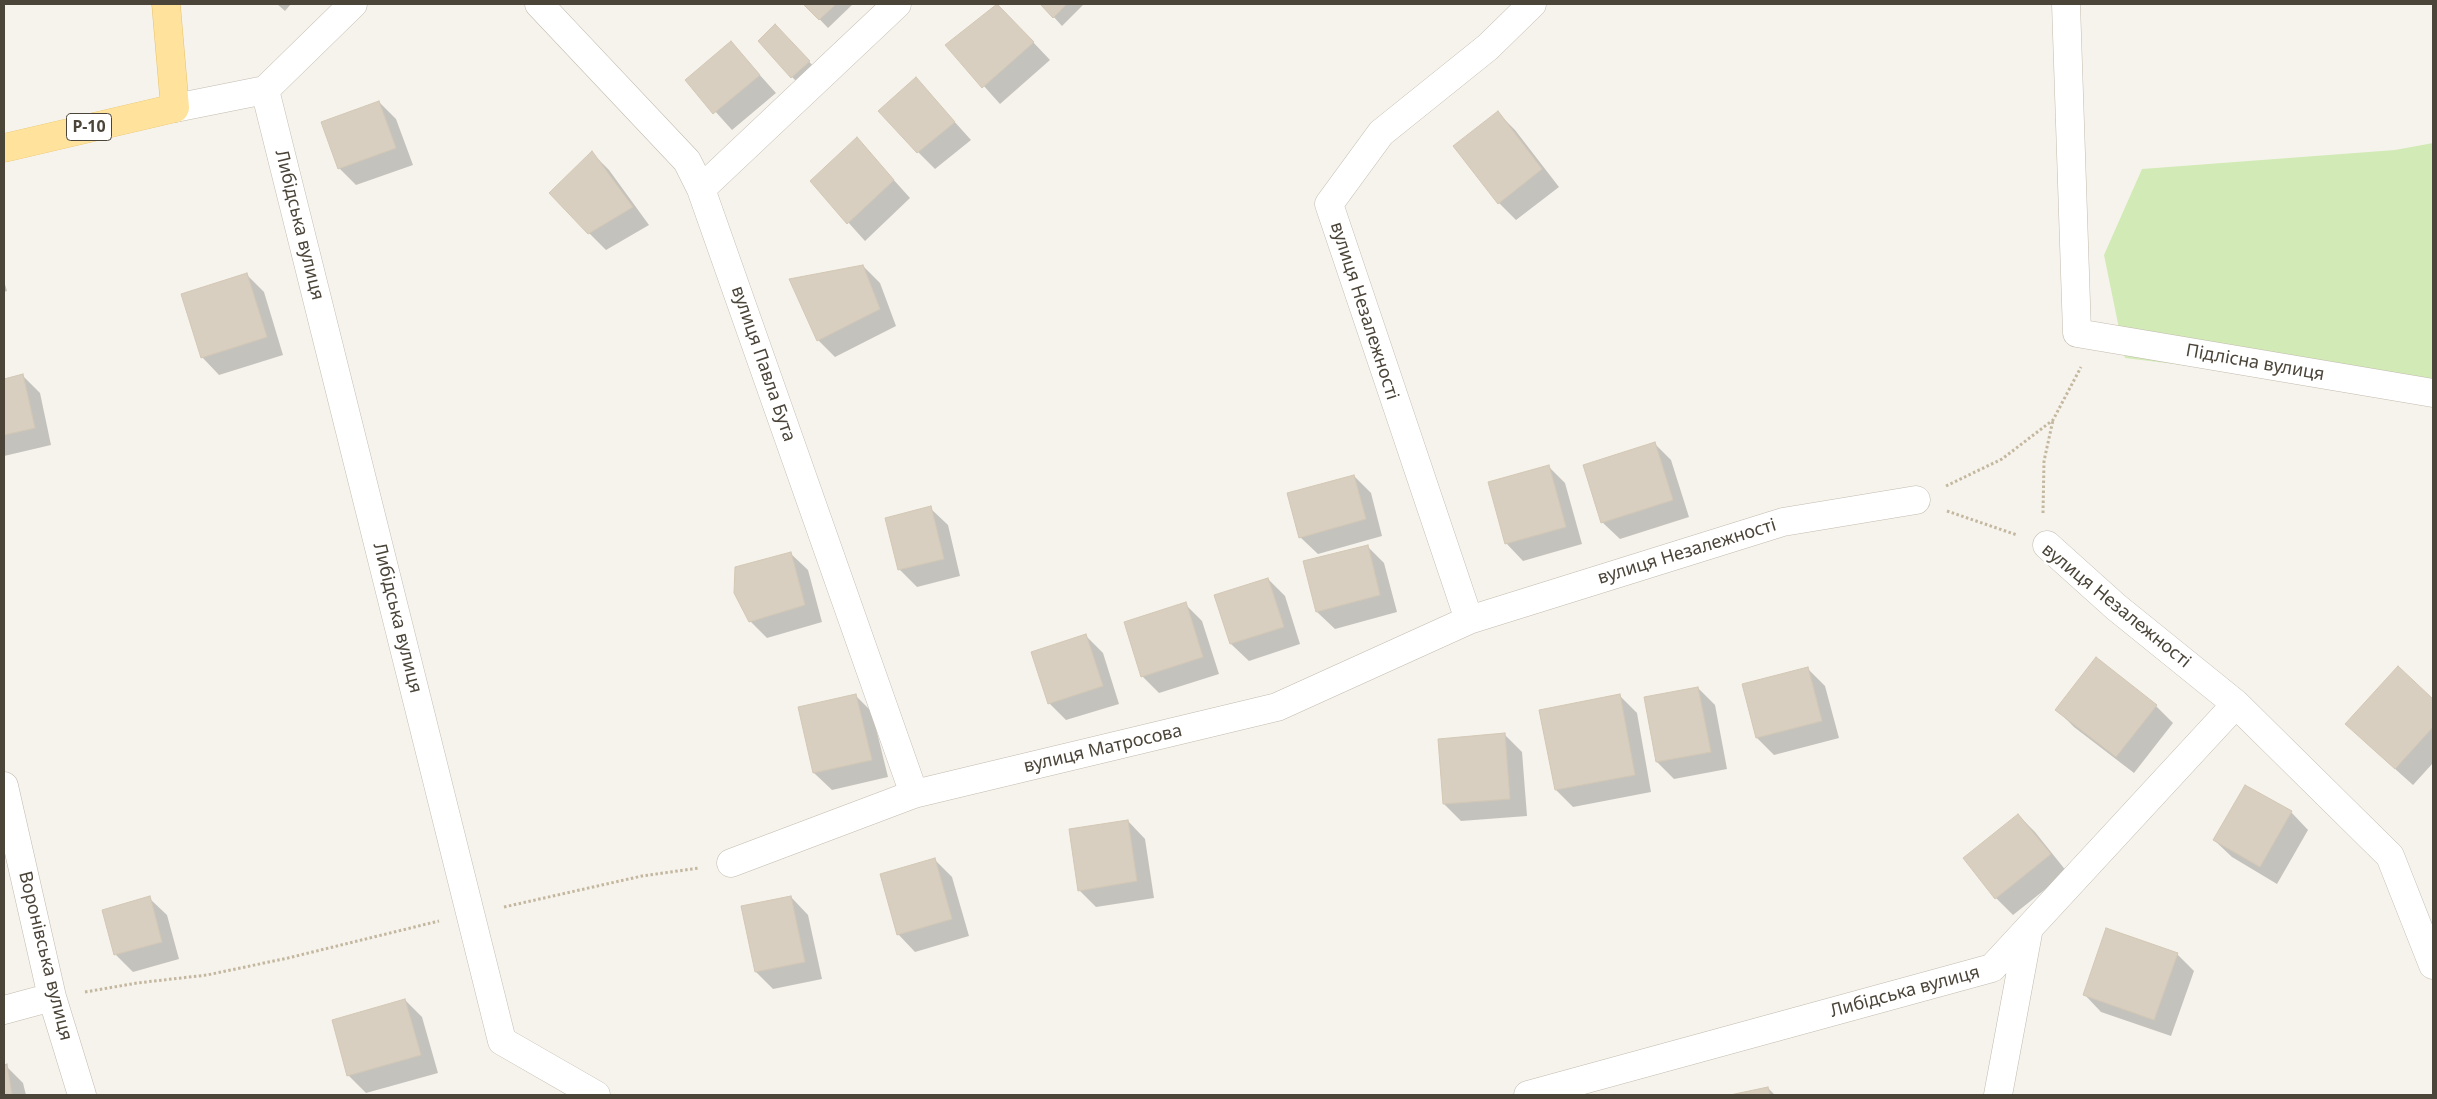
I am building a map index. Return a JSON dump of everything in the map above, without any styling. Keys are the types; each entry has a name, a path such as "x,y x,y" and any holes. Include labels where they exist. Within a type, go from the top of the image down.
{"main road":[{"path":"166,4 175,108"},
{"name":"Р-10","path":"4,148 175,108"}],"street":[{"path":"175,108 265,90 353,4"},
{"name":"вулиця Павла Бута","path":"539,4 687,161 701,189 914,794"},
{"path":"701,189 897,4"},
{"name":"вулиця Незалежності","path":"1532,4 1484,50 1381,133 1329,204 1469,620 1783,522 1916,500"},
{"path":"2066,4 2077,334"},
{"name":"Либідська вулиця","path":"265,90 502,1041 596,1095"},
{"name":"Підлісна вулиця","path":"2077,334 2433,393"},
{"name":"вулиця Незалежності","path":"2047,545 2116,606 2236,704 2390,856 2433,965"},
{"name":"вулиця Матросова","path":"731,863 914,794 1277,707 1469,620"},
{"name":"Либідська вулиця","path":"1528,1095 1992,968 2028,932 2236,704"},
{"name":"Воронівська вулиця","path":"4,786 52,997 82,1095"},
{"path":"1998,1095 2028,932"},
{"path":"4,1010 52,997"}],"path":[{"path":"2047,545 2042,507 2044,462 2053,420 2081,369 2077,334"},
{"path":"1916,500 2002,459 2053,420"},
{"name":"вулиця Незалежності","path":"1916,500 2047,545"},
{"path":"52,997 137,983 207,975 642,876 731,863"}],"green space":[{"path":"2433,143 2433,389 2223,370 2125,358 2104,255 2142,169 2395,150"}],"building":[{"path":"803,4 836,4 819,20"},
{"path":"997,4 1034,42 982,88 945,45"},
{"path":"1040,4 1067,4 1053,18"},
{"path":"775,24 810,61 791,78 758,41"},
{"path":"731,41 760,75 713,114 685,80"},
{"path":"916,77 955,122 917,153 878,111"},
{"path":"379,101 396,148 338,169 321,122"},
{"path":"1498,111 1542,169 1498,204 1453,146"},
{"path":"857,137 894,180 847,224 810,181"},
{"path":"592,151 633,207 588,234 549,193"},
{"path":"863,265 880,309 817,341 789,279"},
{"path":"247,273 267,337 201,358 181,294"},
{"path":"23,374 35,428 4,435 4,379"},
{"path":"1655,442 1673,500 1601,523 1583,465"},
{"path":"1549,465 1566,527 1505,544 1488,482"},
{"path":"1354,475 1366,519 1299,538 1287,493"},
{"path":"931,506 944,559 898,570 885,518"},
{"path":"1368,545 1380,595 1316,612 1303,561"},
{"path":"791,552 805,605 749,622 734,593 735,567"},
{"path":"1268,578 1284,627 1230,644 1214,595"},
{"path":"1186,602 1203,657 1141,677 1124,622"},
{"path":"1086,634 1103,686 1048,704 1031,652"},
{"path":"2096,657 2157,705 2116,757 2055,710"},
{"path":"2398,666 2433,699 2433,727 2395,769 2345,724"},
{"path":"1808,667 1822,721 1756,738 1742,684"},
{"path":"1698,687 1711,752 1656,762 1644,697"},
{"path":"856,694 872,760 813,773 798,707"},
{"path":"1620,694 1635,775 1555,790 1539,710"},
{"path":"1505,733 1510,799 1443,804 1438,739"},
{"path":"2245,785 2292,811 2260,867 2213,840"},
{"path":"2018,814 2051,854 1995,899 1963,858"},
{"path":"1128,820 1137,881 1078,891 1069,829"},
{"path":"935,858 952,919 897,935 880,874"},
{"path":"150,896 162,942 114,955 102,910"},
{"path":"791,896 805,962 755,972 741,906"},
{"path":"2106,928 2178,953 2154,1020 2083,995"},
{"path":"405,999 421,1055 347,1076 332,1020"},
{"path":"7,1064 12,1095 4,1095 4,1065"},
{"path":"1768,1087 1770,1095 1730,1095"}]}
